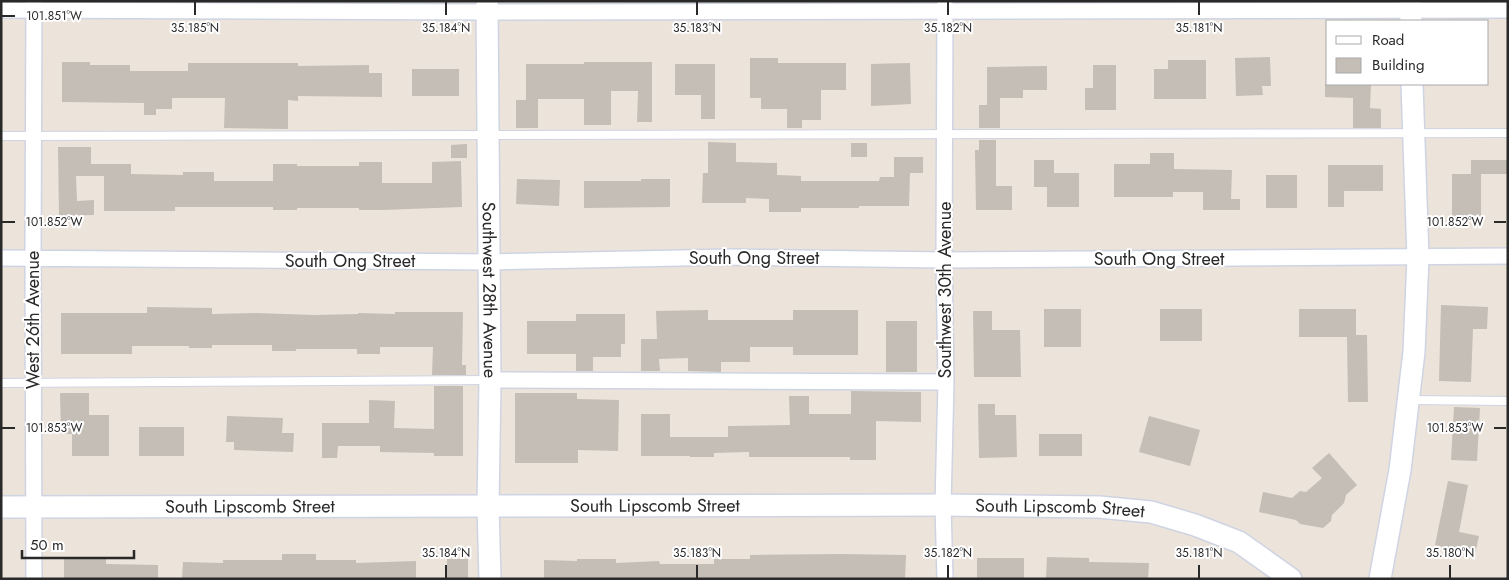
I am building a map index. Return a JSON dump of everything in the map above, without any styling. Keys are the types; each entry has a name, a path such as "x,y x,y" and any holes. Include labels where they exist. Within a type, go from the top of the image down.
{"street":[{"path":"1,10 34,5 487,7 945,6 1508,10"},
{"name":"West 26th Avenue","path":"34,5 34,579"},
{"name":"Southwest 30th Avenue","path":"945,6 944,260 946,382 943,505 945,579"},
{"name":"Southwest 28th Avenue","path":"487,7 490,380 488,506 490,579"},
{"path":"1380,579 1400,470 1414,352 1418,257 1412,85"},
{"name":"South Ong Street","path":"1,258 489,262 731,257 944,260 1508,256"},
{"path":"490,380 946,382"},
{"name":"South Lipscomb Street","path":"1,507 943,505 1099,507 1150,512 1195,525 1239,542 1291,579"}],"lane":[{"path":"1,136 1508,134"},
{"path":"1,383 490,380"},
{"path":"1408,400 1508,401"}],"building":[{"path":"1270,57 1271,86 1262,86 1263,95 1236,96 1235,58"},
{"path":"750,58 778,58 778,63 846,63 846,90 821,90 821,120 802,120 802,128 787,128 787,109 761,109 761,98 750,98"},
{"path":"1168,60 1206,60 1206,99 1154,99 1154,69 1168,69"},
{"path":"62,62 90,62 90,65 130,65 130,71 188,71 188,63 298,63 298,66 369,65 369,73 382,73 382,97 298,96 298,101 288,100 288,129 224,128 225,98 172,98 172,109 156,109 156,115 144,115 144,103 62,102"},
{"path":"584,62 652,62 652,122 637,122 638,91 611,91 611,125 584,125 584,99 538,99 538,128 516,128 516,100 526,100 526,64 584,64"},
{"path":"910,63 911,104 871,106 871,64"},
{"path":"675,64 715,64 715,119 701,119 701,95 675,95"},
{"path":"1093,65 1116,65 1116,110 1085,110 1085,88 1093,88"},
{"path":"1047,66 1047,90 1023,90 1023,98 1000,98 1000,128 979,128 979,105 987,105 987,67"},
{"path":"412,69 459,69 459,96 412,96"},
{"path":"1325,84 1371,85 1370,108 1381,109 1381,128 1353,128 1353,98 1325,97"},
{"path":"979,140 996,140 996,186 1012,186 1012,210 976,210 975,150 979,150"},
{"path":"708,142 736,143 736,162 777,163 777,175 801,176 801,181 879,181 880,177 894,177 894,157 923,157 923,173 910,173 909,206 801,208 801,212 769,212 769,199 746,198 746,203 702,203 703,173 708,173"},
{"path":"851,143 867,143 867,157 851,157"},
{"path":"467,144 467,158 451,158 451,145"},
{"path":"58,147 91,147 91,164 131,164 131,174 183,175 183,172 214,172 214,181 273,181 273,164 359,166 359,162 382,162 382,183 432,183 432,162 461,161 462,207 382,210 297,208 297,210 273,210 273,207 175,207 175,211 104,211 104,176 76,176 77,201 94,200 94,215 59,216"},
{"path":"1150,153 1174,153 1174,169 1232,170 1231,199 1240,199 1240,210 1203,210 1203,192 1173,192 1173,197 1114,197 1114,164 1150,164"},
{"path":"1034,160 1054,160 1054,173 1079,173 1079,207 1047,207 1047,187 1034,187"},
{"path":"1471,160 1508,160 1508,174 1481,174 1481,216 1452,216 1452,174 1471,174"},
{"path":"1328,165 1383,165 1383,191 1344,191 1344,207 1328,207"},
{"path":"1266,175 1297,175 1297,208 1266,208"},
{"path":"517,179 560,180 559,206 516,204"},
{"path":"641,179 670,179 670,207 584,208 584,181 641,181"},
{"path":"1441,305 1488,307 1487,329 1473,329 1471,382 1439,381"},
{"path":"147,307 212,308 212,314 314,315 463,312 462,365 466,365 466,375 432,375 433,347 380,347 380,354 357,354 357,349 272,351 272,345 212,345 212,348 132,346 132,354 61,354 61,313 147,313"},
{"path":"1044,309 1081,309 1081,347 1044,347"},
{"path":"1160,309 1202,309 1202,341 1160,341"},
{"path":"1299,309 1356,309 1356,335 1367,335 1368,402 1348,402 1347,337 1299,337"},
{"path":"708,310 708,320 793,320 793,310 858,310 858,355 793,355 793,347 750,347 750,362 721,362 721,372 688,371 688,358 659,359 660,371 641,371 641,339 657,339 656,311"},
{"path":"973,311 992,311 992,330 1020,330 1021,377 974,377"},
{"path":"576,314 625,314 625,344 621,344 621,357 593,357 593,371 576,371 576,354 527,354 527,321 576,321"},
{"path":"886,321 917,321 917,372 886,372"},
{"path":"434,386 463,386 463,456 434,456 434,453 380,452 380,446 338,446 337,458 322,458 322,423 369,423 369,400 395,401 394,428 434,429"},
{"path":"851,391 921,392 921,422 876,421 876,460 850,460 850,457 749,457 749,452 714,453 714,457 641,456 641,414 670,414 670,437 728,437 728,426 790,425 789,396 809,396 809,414 851,414"},
{"path":"60,393 89,393 89,415 109,415 109,456 72,456 72,434 61,434"},
{"path":"515,393 577,393 577,399 619,400 618,451 578,450 578,463 515,463"},
{"path":"978,404 995,404 995,415 1016,415 1017,457 979,458"},
{"path":"1454,407 1480,408 1477,461 1451,460"},
{"path":"227,416 283,418 282,433 294,433 293,452 234,450 234,442 226,442"},
{"path":"1149,416 1200,430 1190,466 1139,452"},
{"path":"139,427 184,427 184,456 139,456"},
{"path":"1039,434 1082,434 1082,456 1039,456"},
{"path":"1329,453 1357,485 1346,495 1344,503 1332,515 1331,521 1323,528 1300,524 1296,520 1259,512 1263,492 1292,498 1300,491 1306,492 1322,478 1312,468"},
{"path":"1448,481 1468,485 1459,532 1479,536 1475,554 1435,545"},
{"path":"282,554 316,554 316,560 356,560 356,563 416,561 416,579 182,579 183,562 223,563 223,560 282,560"},
{"path":"750,555 906,555 905,579 544,579 544,560 616,559 616,563 659,561 660,564 714,564 714,559 750,559"},
{"path":"1047,557 1089,558 1089,562 1149,563 1148,579 1046,579"},
{"path":"977,558 1024,558 1024,579 977,579"},
{"path":"64,559 106,559 106,564 158,565 158,579 64,579"},
{"path":"447,559 468,559 468,579 447,579"}]}
